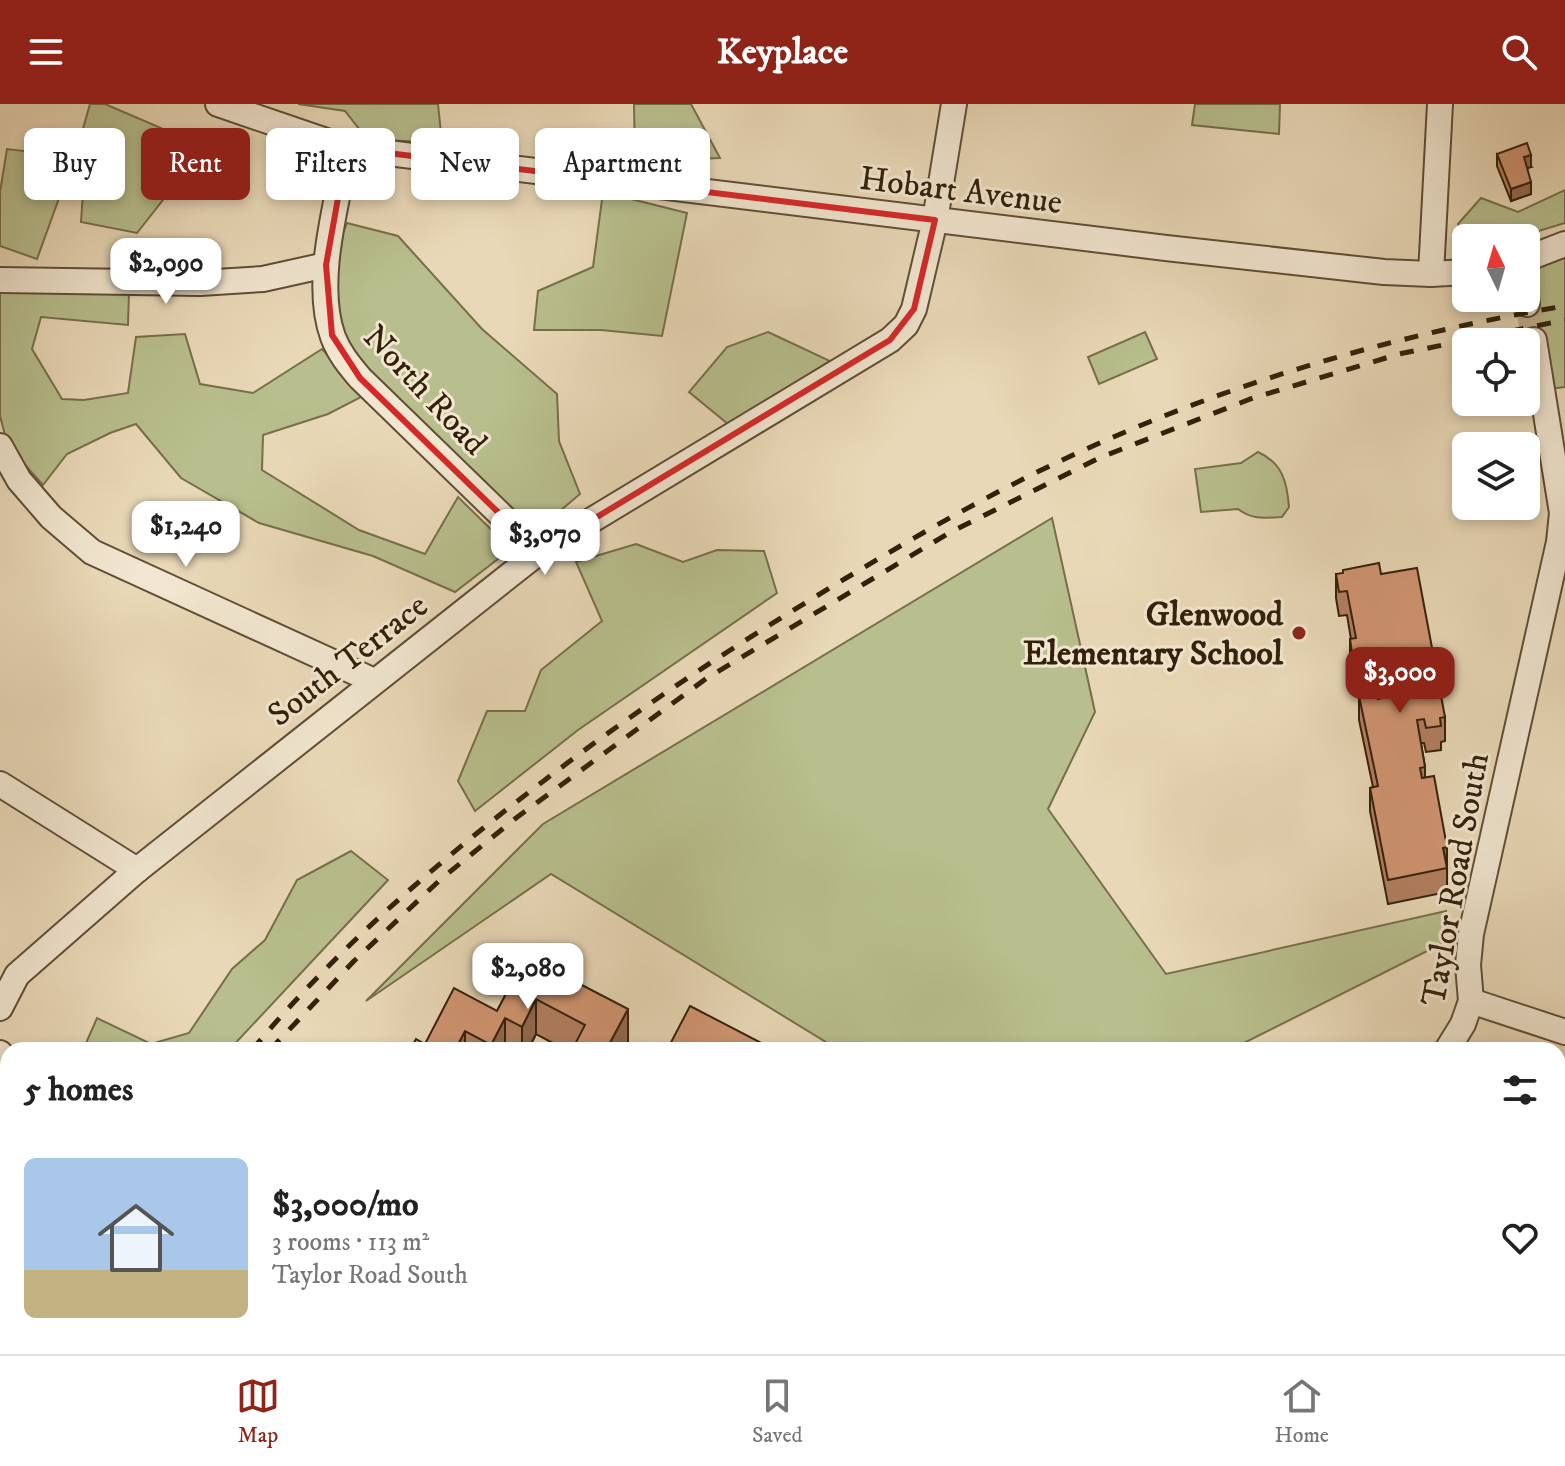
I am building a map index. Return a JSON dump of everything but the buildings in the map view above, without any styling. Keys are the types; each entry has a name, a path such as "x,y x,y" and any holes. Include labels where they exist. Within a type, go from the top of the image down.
{"street":[{"name":"Hobart Avenue","path":"218,104 259,112 298,128"},
{"name":"South Terrace","path":"0,1008 17,975 137,870 539,552 890,340 906,325 914,309 935,220 954,104"},
{"path":"1431,274 1440,104"},
{"name":"Hobart Avenue","path":"395,154 1243,257 1431,274 1452,273"},
{"name":"North Road","path":"338,200 326,265 327,303 332,335 344,360 539,552"},
{"path":"1540,254 1565,244"},
{"path":"0,280 200,283 263,279 326,265"},
{"name":"Taylor Road South","path":"1452,1042 1463,1024 1471,1001 1468,965 1471,934 1559,542 1562,513 1554,388 1540,354"},
{"path":"0,446 19,480 51,517 92,552 374,681"},
{"path":"0,784 137,870"},
{"path":"1471,1001 1565,1032"}],"highlighted area":[{"path":"347,148 935,220 914,309 890,340 539,552 360,378 332,335 326,265"}],"green space":[{"path":"90,104 105,104 161,128 141,128 141,200 163,200 137,233 81,222 82,200 125,200 125,128 83,128"},
{"path":"298,104 438,104 440,128 411,128 411,141 395,140 395,128 358,128 345,111"},
{"path":"634,104 691,104 704,128 634,128"},
{"path":"1195,104 1280,104 1279,134 1192,125"},
{"path":"710,139 720,158 710,158"},
{"path":"7,149 24,151 24,200 58,200 37,259 0,246 0,192"},
{"path":"1565,190 1565,223 1540,231 1540,224 1458,224 1481,198 1518,212"},
{"path":"602,200 635,200 687,213 662,336 601,330 534,330 538,291 593,267"},
{"path":"347,223 398,236 482,329 557,394 559,441 580,494 534,533 352,361 335,311 335,250"},
{"path":"1565,248 1565,387 1542,390 1540,328 1532,328 1529,312 1540,312 1540,255"},
{"path":"0,290 129,291 128,325 41,317 32,349 62,399 84,400 128,393 136,337 185,334 200,384 253,393 322,349 365,395 328,414 263,435 262,470 359,530 425,554 458,497 511,549 455,592 373,556 259,523 181,478 136,424 67,454 43,485 8,446 0,416"},
{"path":"768,332 830,361 728,424 689,392 727,347"},
{"path":"1145,332 1157,359 1099,384 1088,357"},
{"path":"1258,452 1278,467 1285,481 1289,507 1282,517 1254,517 1238,509 1201,512 1195,469 1241,463"},
{"path":"1052,518 1095,712 1048,809 1166,974 1446,911 1443,943 1246,1042 826,1042 551,874 366,1001 543,824"},
{"path":"636,544 683,562 717,550 764,551 777,593 578,730 475,811 458,781 487,711 525,711 541,670 602,621 576,562"},
{"path":"351,851 388,880 236,1042 158,1042 189,1033 232,969 265,940 297,880"},
{"path":"97,1018 147,1042 86,1042"}],"tunnel":[{"path":"1529,312 1532,328"}],"railway":[{"path":"259,1042 365,930 448,857 534,788 695,673 917,536 986,498 1093,446 1265,379 1384,344 1565,306"},
{"path":"278,1042 354,961 441,879 516,818 707,678 949,533 1099,458 1253,398 1399,354 1565,320"}],"place":[{"name":"Glenwood Elementary School","path":"1299,633"}]}
